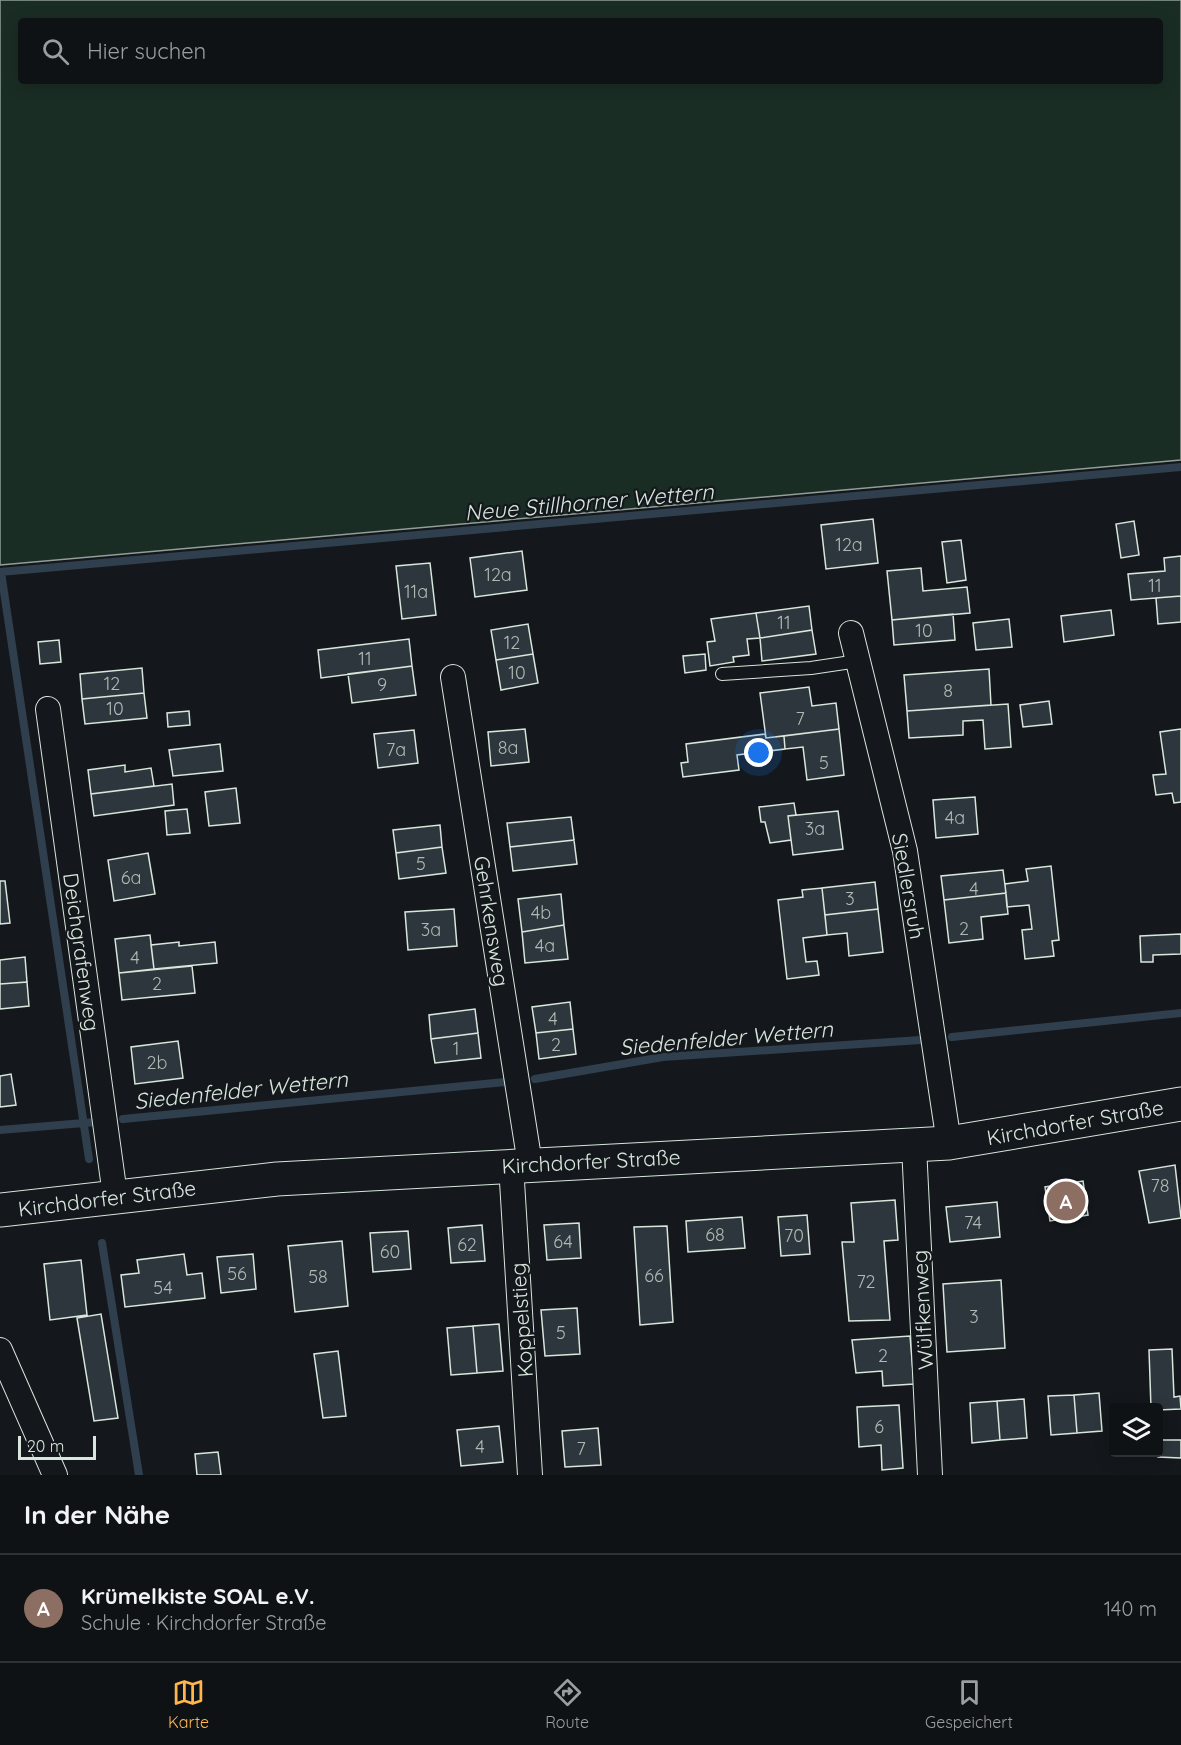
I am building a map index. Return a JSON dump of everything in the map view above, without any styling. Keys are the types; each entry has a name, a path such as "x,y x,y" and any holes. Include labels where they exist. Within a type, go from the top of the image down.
{"street":[{"name":"Siedlersruh","path":"851,633 905,851 949,1143"},
{"name":"Gehrkensweg","path":"453,677 520,1165"},
{"name":"Deichgrafenweg","path":"48,709 115,1195"},
{"name":"Kirchdorfer Straße","path":"0,1210 115,1195 277,1179 949,1143 1181,1104"},
{"name":"Wülfkenweg","path":"914,1146 930,1475"},
{"name":"Koppelstieg","path":"520,1165 531,1475"},
{"path":"0,1350 55,1475"}],"lane":[{"path":"722,674 811,668 858,661"}],"green space":[{"path":"0,0 1181,0 1181,460 0,565"}],"building":[{"path":"873,519 878,563 826,569 821,525"},
{"path":"1134,521 1139,555 1121,558 1116,524"},
{"path":"961,540 966,580 947,583 942,542"},
{"path":"522,551 527,590 475,597 470,558"},
{"path":"1181,556 1181,596 1131,600 1128,574 1165,571 1164,558"},
{"path":"430,563 436,615 402,619 396,566"},
{"path":"921,568 923,591 967,587 970,613 892,620 887,571"},
{"path":"1181,596 1181,622 1158,624 1156,598"},
{"path":"809,606 812,630 760,638 756,613"},
{"path":"1111,610 1114,635 1064,642 1061,616"},
{"path":"756,613 760,638 747,639 749,655 733,657 734,662 710,666 707,642 715,641 711,619"},
{"path":"953,614 955,640 894,645 892,620"},
{"path":"1009,619 1012,647 976,650 973,623"},
{"path":"528,624 533,654 496,660 491,630"},
{"path":"812,630 816,654 762,661 760,638"},
{"path":"409,639 412,666 321,678 318,650"},
{"path":"59,640 61,662 40,664 38,642"},
{"path":"533,654 538,683 501,690 496,660"},
{"path":"705,654 706,670 685,673 683,656"},
{"path":"412,666 416,695 352,703 348,674"},
{"path":"142,668 144,693 82,699 80,674"},
{"path":"989,669 991,705 907,711 904,675"},
{"path":"809,687 812,706 836,703 839,729 766,738 760,693"},
{"path":"144,693 147,718 85,724 82,699"},
{"path":"1049,701 1052,724 1023,727 1020,705"},
{"path":"1008,704 1011,747 985,749 983,720 963,721 963,735 909,738 907,711"},
{"path":"189,711 190,725 168,727 167,713"},
{"path":"525,729 529,762 491,766 488,732"},
{"path":"839,729 844,775 807,780 803,747 785,749 784,736"},
{"path":"1181,729 1181,802 1174,803 1172,793 1156,795 1153,775 1166,774 1160,732"},
{"path":"414,730 418,763 378,768 374,734"},
{"path":"765,734 766,738 784,736 785,749 737,755 739,770 683,777 681,763 688,762 686,744"},
{"path":"220,744 223,771 173,776 169,750"},
{"path":"125,765 125,772 151,768 154,786 91,794 88,770"},
{"path":"172,784 174,805 94,816 91,794"},
{"path":"236,788 240,823 209,826 205,792"},
{"path":"975,797 978,834 936,838 933,800"},
{"path":"794,803 796,815 788,816 791,840 770,843 765,822 761,822 759,807"},
{"path":"187,809 190,833 167,835 165,811"},
{"path":"838,811 843,849 793,855 788,816"},
{"path":"571,817 574,840 510,847 507,823"},
{"path":"440,825 442,847 396,853 393,830"},
{"path":"574,840 577,864 513,871 510,847"},
{"path":"442,847 446,873 399,879 396,853"},
{"path":"148,853 155,894 114,901 108,860"},
{"path":"1051,866 1059,940 1052,941 1054,956 1025,959 1022,930 1032,929 1029,905 1007,907 1005,884 1028,881 1026,869"},
{"path":"1003,870 1006,893 944,900 941,876"},
{"path":"0,881 5,881 10,923 0,924"},
{"path":"875,882 878,909 825,915 822,888"},
{"path":"822,888 827,935 803,938 806,962 817,961 819,975 787,979 778,900 803,897 802,890"},
{"path":"1006,893 1008,914 981,917 983,939 949,943 944,900"},
{"path":"561,894 564,925 522,932 518,899"},
{"path":"454,909 457,946 408,950 405,912"},
{"path":"878,909 883,952 849,956 847,933 827,935 825,915"},
{"path":"564,925 568,959 525,963 522,932"},
{"path":"1181,934 1181,954 1153,955 1153,962 1141,962 1140,936"},
{"path":"150,935 154,969 119,973 115,939"},
{"path":"179,942 179,946 215,942 217,963 154,969 151,945"},
{"path":"25,957 27,982 0,984 0,960"},
{"path":"192,966 195,993 122,1000 119,973"},
{"path":"27,982 29,1006 0,1009 0,984"},
{"path":"570,1002 573,1029 536,1033 532,1007"},
{"path":"475,1009 478,1033 431,1039 429,1015"},
{"path":"573,1029 576,1054 539,1059 536,1033"},
{"path":"478,1033 481,1058 435,1063 431,1039"},
{"path":"178,1041 183,1078 135,1084 131,1047"},
{"path":"11,1074 16,1105 0,1107 0,1076"},
{"path":"1175,1165 1181,1218 1149,1223 1139,1171"},
{"path":"1083,1181 1088,1215 1050,1221 1045,1187"},
{"path":"895,1200 898,1240 884,1241 890,1320 849,1321 842,1242 854,1242 851,1203"},
{"path":"997,1202 1000,1237 950,1242 946,1207"},
{"path":"807,1215 810,1254 781,1256 778,1217"},
{"path":"742,1217 745,1248 688,1252 686,1221"},
{"path":"579,1223 581,1258 547,1260 544,1225"},
{"path":"482,1225 485,1261 451,1263 448,1228"},
{"path":"667,1226 673,1322 640,1325 634,1227"},
{"path":"408,1231 411,1269 373,1272 370,1233"},
{"path":"342,1241 348,1306 295,1312 288,1246"},
{"path":"184,1254 187,1275 202,1273 205,1298 125,1307 121,1275 139,1273 137,1260"},
{"path":"253,1254 256,1289 221,1293 217,1257"},
{"path":"81,1260 87,1315 50,1320 44,1264"},
{"path":"1001,1280 1005,1348 947,1352 943,1284"},
{"path":"577,1308 580,1354 545,1356 541,1310"},
{"path":"101,1314 118,1418 94,1421 77,1318"},
{"path":"499,1324 503,1371 477,1373 473,1326"},
{"path":"473,1326 477,1373 451,1375 447,1328"},
{"path":"910,1336 914,1384 883,1386 882,1371 856,1373 852,1340"},
{"path":"1172,1349 1174,1397 1180,1396 1181,1409 1163,1410 1163,1403 1151,1403 1149,1350"},
{"path":"338,1351 346,1416 323,1418 314,1354"},
{"path":"1099,1393 1102,1431 1077,1433 1074,1395"},
{"path":"1074,1395 1077,1433 1051,1435 1048,1396"},
{"path":"1024,1399 1027,1438 1000,1440 997,1401"},
{"path":"997,1401 1000,1440 972,1443 970,1403"},
{"path":"899,1405 903,1468 882,1470 881,1445 859,1447 857,1407"},
{"path":"499,1426 503,1462 461,1466 457,1430"},
{"path":"598,1428 601,1465 565,1467 562,1431"},
{"path":"1163,1440 1181,1440 1181,1458 1158,1457 1163,1457"},
{"path":"218,1452 221,1475 197,1475 195,1454"}],"waterway":[{"name":"Neue Stillhorner Wettern","path":"0,572 1181,467"},
{"path":"1,572 89,1159"},
{"name":"Siedenfelder Wettern","path":"952,1037 1181,1013"},
{"name":"Siedenfelder Wettern","path":"535,1079 663,1057 921,1040"},
{"name":"Siedenfelder Wettern","path":"123,1119 505,1082"},
{"name":"Siedenfelder Wettern","path":"0,1130 96,1122"},
{"path":"102,1243 139,1475"}],"place":[{"name":"Krümelkiste SOAL e.V.","path":"1066,1201"}]}
